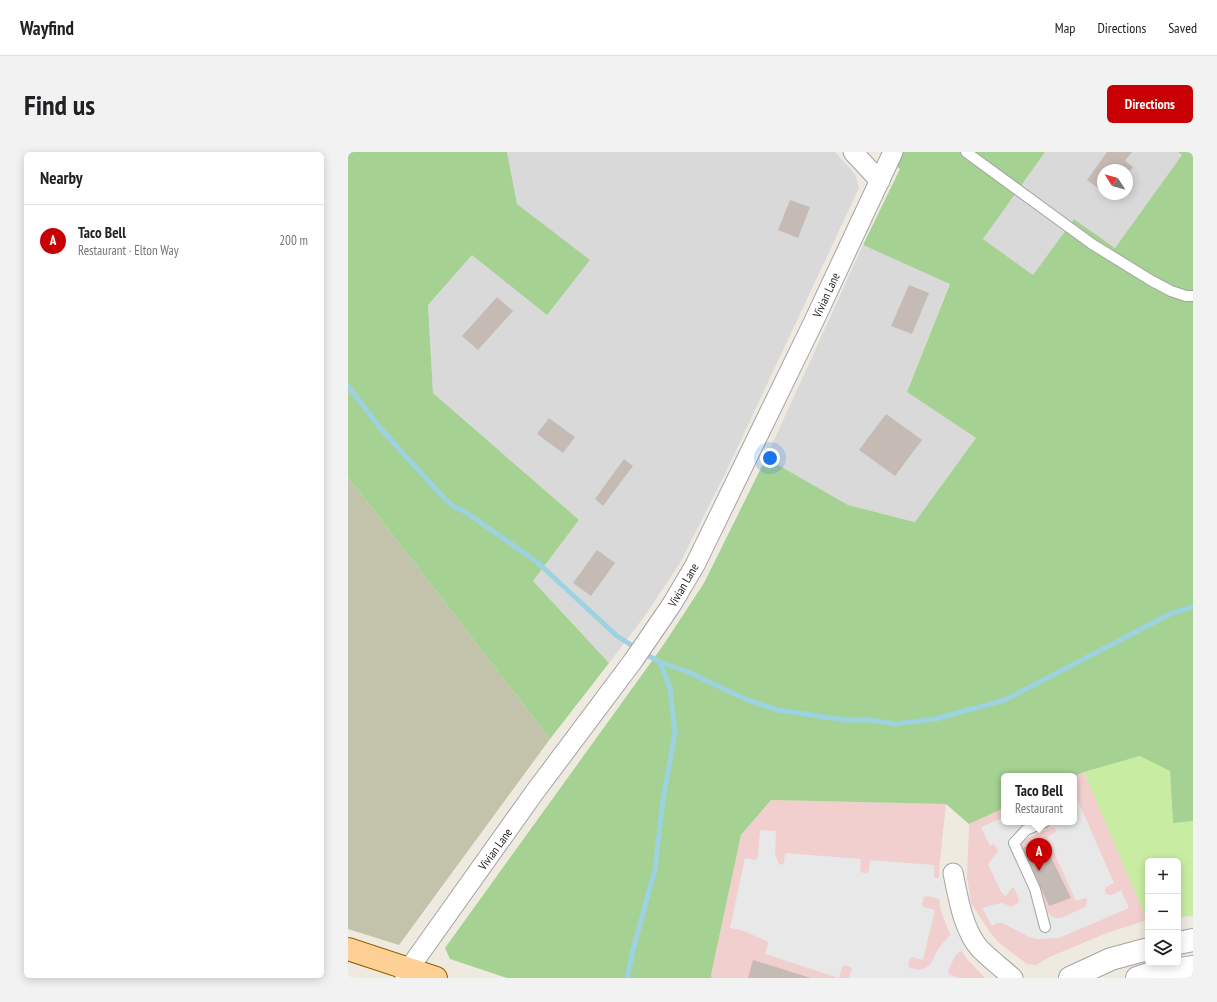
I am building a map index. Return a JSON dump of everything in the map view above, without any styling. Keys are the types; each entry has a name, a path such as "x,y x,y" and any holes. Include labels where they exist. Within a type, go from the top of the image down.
{"main road":[{"path":"348,949 406,974 436,978"}],"street":[{"path":"853,152 880,181"},
{"name":"Vivian Lane","path":"406,974 534,793 633,661 672,604 695,565 816,316 880,181 892,152"},
{"path":"953,873 961,910 968,929 980,948 1013,978"},
{"path":"1181,942 1193,940"},
{"path":"1070,978 1111,959 1145,950"},
{"path":"1137,978 1152,973 1193,967"}],"lane":[{"path":"966,152 1092,244 1171,291 1186,296 1193,296"},
{"path":"1038,825 1026,830 1014,843 1035,890 1045,927"}],"shaded area":[{"path":"507,152 835,152 855,174 859,188 724,476 680,563 644,617 609,663 533,581 579,520 433,393 428,305 472,255 590,261 517,204"},
{"path":"1045,152 1178,152 1182,155 1115,248 1074,219 1033,275 983,239"},
{"path":"863,245 950,283 907,392 976,438 916,522 848,505 766,458"},
{"path":"348,477 550,739 399,945 348,929"},
{"path":"1084,772 1145,915 1145,921 1104,934 1052,956 1036,965 1027,964 999,943 989,931 971,903 967,877 969,824 1001,809 1001,825 1077,825 1077,775"},
{"path":"1077,799 1114,883 1106,887 1106,894 1111,895 1121,890 1129,908 1059,938 1038,939 1029,937 1002,923 997,923 992,926 982,908 1002,903 1012,907 1018,903 1019,899 1014,888 1012,888 1006,896 1001,892 988,864 998,851 995,845 993,844 990,846 981,827 1001,818 1001,825 1077,825","holes":["1052,827 1055,828 1056,832 1047,837 1076,901 1085,898 1087,899 1085,907 1061,918 1051,916 1048,912 1021,848 1021,842 1023,840"]},
{"path":"771,800 946,804 939,870 940,908 948,930 967,959 985,978 712,978 711,975 741,835"},
{"path":"760,830 776,831 775,855 779,864 781,865 784,863 785,853 861,859 860,870 863,873 869,871 870,860 934,865 935,878 943,876 944,902 928,896 924,897 922,905 935,910 923,960 912,957 908,966 919,970 930,965 938,949 950,935 953,927 970,951 959,952 955,956 948,971 950,975 959,978 849,978 852,969 845,965 842,967 839,978 765,954 768,944 767,941 741,930 730,928 745,858 755,860 758,857"}],"green space":[{"path":"348,152 507,152 517,204 590,260 547,315 472,255 428,305 433,393 579,520 533,581 609,663 550,739 348,477"},
{"path":"881,152 1045,152 983,239 1033,275 1074,219 1115,248 1182,155 1178,152 1193,152 1193,821 1173,823 1170,771 1140,756 1077,775 1077,773 1001,773 1001,809 969,824 946,804 771,800 741,835 711,975 712,978 507,978 450,959 445,948 662,647 704,583 766,458 848,505 915,522 976,438 907,392 950,284 863,245 900,169"},
{"path":"1140,756 1170,770 1173,822 1193,821 1193,916 1181,917 1181,858 1145,858 1145,915 1084,772"}],"building":[{"path":"1107,152 1132,152 1125,161 1129,164 1098,164"},
{"path":"1097,166 1097,188 1087,180"},
{"path":"790,200 810,207 798,238 778,230"},
{"path":"909,285 929,293 912,334 891,326"},
{"path":"497,297 513,311 478,350 462,336"},
{"path":"886,414 922,440 895,476 859,450"},
{"path":"549,418 575,437 563,453 537,434"},
{"path":"624,459 633,466 603,506 595,499"},
{"path":"597,550 615,563 591,596 573,583"},
{"path":"1042,839 1071,898 1049,906 1023,848"},
{"path":"753,960 811,978 748,978"}],"waterway":[{"path":"348,386 381,429 445,499 454,507 464,511 537,562 617,636 636,648"},
{"path":"643,653 660,662 688,672 750,701 778,710 845,720 870,720 895,724 935,719 1005,700 1172,613 1193,607"},
{"path":"627,978 655,869 663,800 675,733 670,688 660,662"}],"place":[{"name":"Taco Bell","path":"1039,871"}]}
